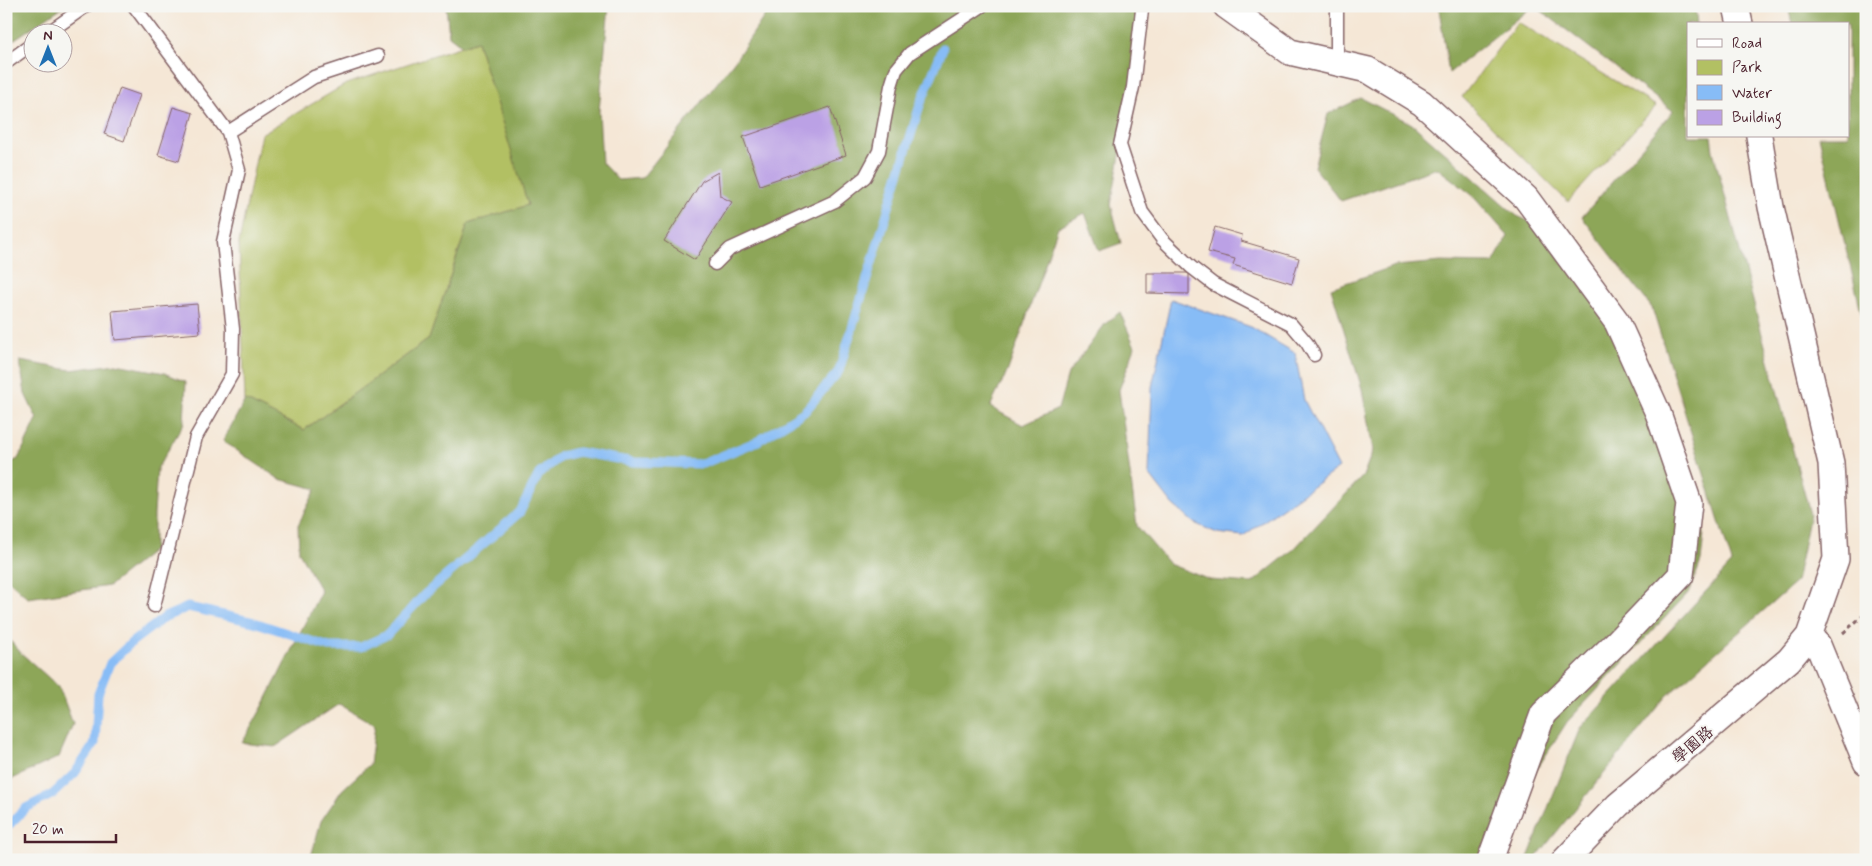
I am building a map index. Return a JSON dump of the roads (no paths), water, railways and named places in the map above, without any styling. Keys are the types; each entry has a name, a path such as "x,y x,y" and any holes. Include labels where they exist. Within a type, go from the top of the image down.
{"street":[{"path":"1226,6 1290,52 1368,70 1422,103 1526,198 1617,322 1658,413 1689,503 1681,575 1618,641 1543,714 1490,860"},
{"path":"1736,6 1740,22"},
{"path":"1759,138 1771,208 1832,463 1836,559 1813,641 1866,762"},
{"name":"學園路","path":"1565,860 1618,805 1813,641"}],"lane":[{"path":"63,22 86,6"},
{"path":"134,6 228,132 239,170 223,242 233,328 232,374 196,437 154,606"},
{"path":"715,264 730,249 835,201 865,178 879,151 891,86 896,70 910,53 982,6"},
{"path":"1144,6 1133,88 1120,145 1142,212 1162,239 1191,267 1213,284 1291,324 1307,343 1314,355"},
{"path":"1337,6 1338,63"},
{"path":"6,63 22,51"},
{"path":"228,132 314,77 378,56"}],"water":[{"path":"1171,299 1251,327 1295,353 1304,400 1339,468 1243,536 1217,533 1194,523 1172,504 1149,474 1152,387"}],"waterway":[{"path":"6,828 26,808 53,794 75,773 95,743 98,694 110,663 132,642 165,617 188,607 254,622 329,647 361,647 387,635 424,595 520,512 539,474 561,456 578,452 634,462 702,464 758,441 805,411 839,371 920,105 943,48"}]}
